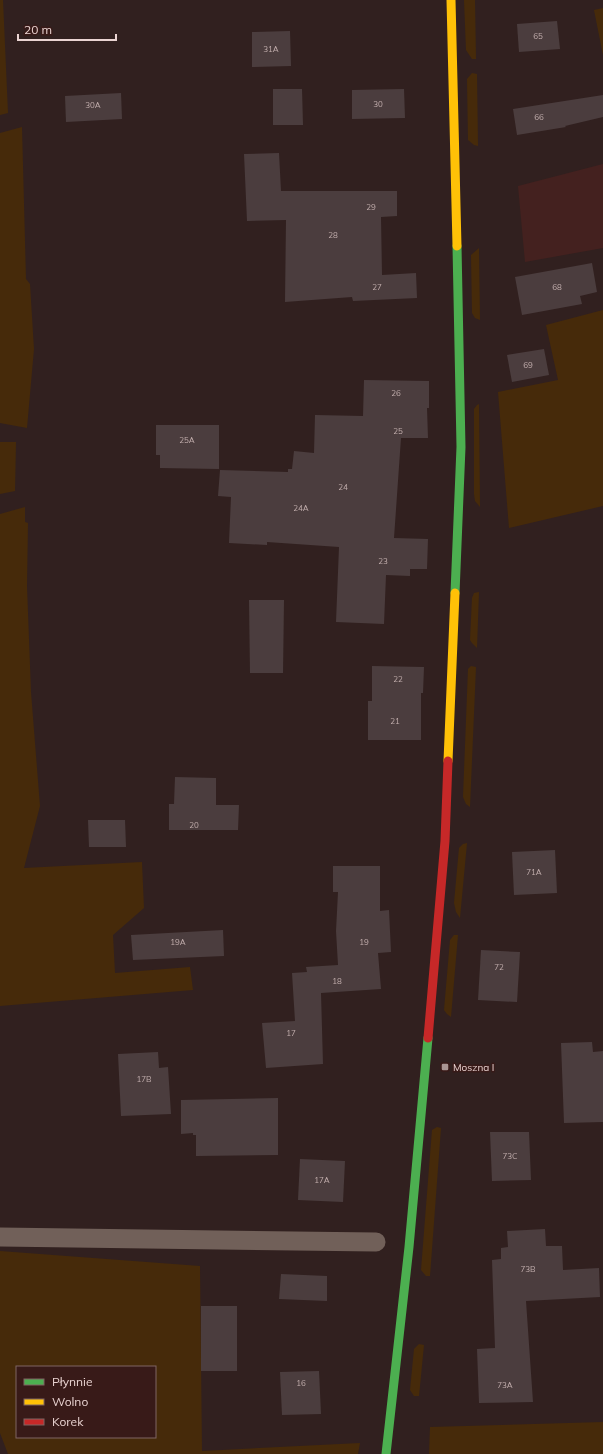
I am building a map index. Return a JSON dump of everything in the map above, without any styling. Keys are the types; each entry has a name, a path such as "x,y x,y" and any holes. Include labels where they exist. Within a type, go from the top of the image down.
{"street":[{"path":"386,1454 409,1247 445,841 461,447 450,0"}],"lane":[{"path":"0,1238 376,1242"}],"shaded area":[{"path":"0,0 3,0 8,113 0,115"},
{"path":"464,0 475,0 476,59 472,59 466,50"},
{"path":"603,8 603,55 594,10"},
{"path":"472,73 477,74 478,146 474,145 468,140 467,79"},
{"path":"22,127 26,279 30,284 34,349 27,428 0,423 0,133"},
{"path":"603,164 603,248 525,262 518,186"},
{"path":"479,248 480,320 475,318 472,313 471,255"},
{"path":"603,310 603,506 509,528 498,392 558,380 546,325"},
{"path":"479,404 480,507 475,501 474,494 474,409"},
{"path":"0,442 16,442 15,491 0,494"},
{"path":"25,507 25,522 28,523 27,586 31,692 40,806 24,868 142,862 144,908 113,935 115,973 190,967 193,990 0,1006 0,514"},
{"path":"479,592 477,648 470,640 472,598 474,593"},
{"path":"471,666 476,667 470,807 466,804 463,797 468,669"},
{"path":"467,843 460,918 456,912 454,903 459,848 463,844"},
{"path":"454,935 458,935 451,1017 444,1010 450,940"},
{"path":"437,1127 441,1128 430,1276 426,1276 421,1270 432,1130"},
{"path":"0,1251 200,1266 202,1451 360,1443 358,1454 8,1454 0,1433"},
{"path":"419,1344 424,1345 419,1396 414,1396 410,1390 414,1349"},
{"path":"603,1422 603,1454 429,1454 430,1427"}],"building":[{"path":"557,21 560,49 519,52 517,24"},
{"path":"290,31 291,66 252,67 252,32"},
{"path":"273,89 302,89 303,125 273,125"},
{"path":"404,89 405,118 352,119 352,90"},
{"path":"121,93 122,119 66,122 65,96"},
{"path":"603,95 603,117 565,126 566,127 517,135 513,109"},
{"path":"279,153 281,191 397,191 397,216 381,217 382,275 416,273 417,298 353,301 352,297 285,302 286,220 247,221 244,154"},
{"path":"592,263 597,292 580,296 582,304 522,315 515,277"},
{"path":"544,349 549,375 512,382 507,355"},
{"path":"364,380 429,381 429,408 427,408 428,438 401,438 394,538 428,539 427,569 410,569 410,576 386,575 384,624 336,622 339,547 267,542 267,545 229,543 231,497 218,496 220,470 288,472 288,469 292,469 294,451 314,453 315,415 363,416"},
{"path":"156,425 219,425 219,469 160,468 160,455 156,455"},
{"path":"249,600 284,600 283,673 250,673"},
{"path":"372,666 424,667 423,693 421,693 421,740 368,740 368,701 372,701"},
{"path":"175,777 216,778 216,805 239,805 238,830 169,830 169,804 174,804"},
{"path":"88,820 125,820 126,847 89,847"},
{"path":"555,850 557,893 514,895 512,852"},
{"path":"333,866 380,866 380,911 389,910 391,952 378,953 381,989 321,993 323,1064 266,1068 262,1023 295,1021 292,973 307,972 306,967 338,965 336,931 338,892 333,892"},
{"path":"223,930 224,956 133,960 131,935"},
{"path":"481,950 520,952 517,1002 478,1000"},
{"path":"592,1042 593,1052 603,1051 603,1122 564,1123 561,1043"},
{"path":"158,1052 159,1068 168,1067 171,1114 121,1116 118,1054"},
{"path":"278,1098 278,1155 196,1156 196,1135 193,1135 193,1133 181,1134 181,1100"},
{"path":"490,1132 529,1132 531,1180 492,1181"},
{"path":"300,1159 345,1161 343,1202 298,1200"},
{"path":"545,1229 546,1246 562,1246 563,1270 599,1268 600,1297 526,1301 533,1402 479,1403 477,1349 495,1348 492,1260 501,1259 501,1248 508,1247 507,1231"},
{"path":"281,1274 327,1276 327,1301 279,1299"},
{"path":"201,1306 237,1306 237,1371 201,1371"},
{"path":"319,1371 321,1414 282,1415 280,1372"}],"traffic: fast":[{"path":"455,593 461,447 457,246"},
{"path":"386,1454 409,1247 428,1038"}],"traffic: slow":[{"path":"451,0 457,246"},
{"path":"448,761 455,593"}],"traffic: jam":[{"path":"428,1038 445,841 448,761"}],"place":[{"name":"Moszna I","path":"445,1067"}]}
